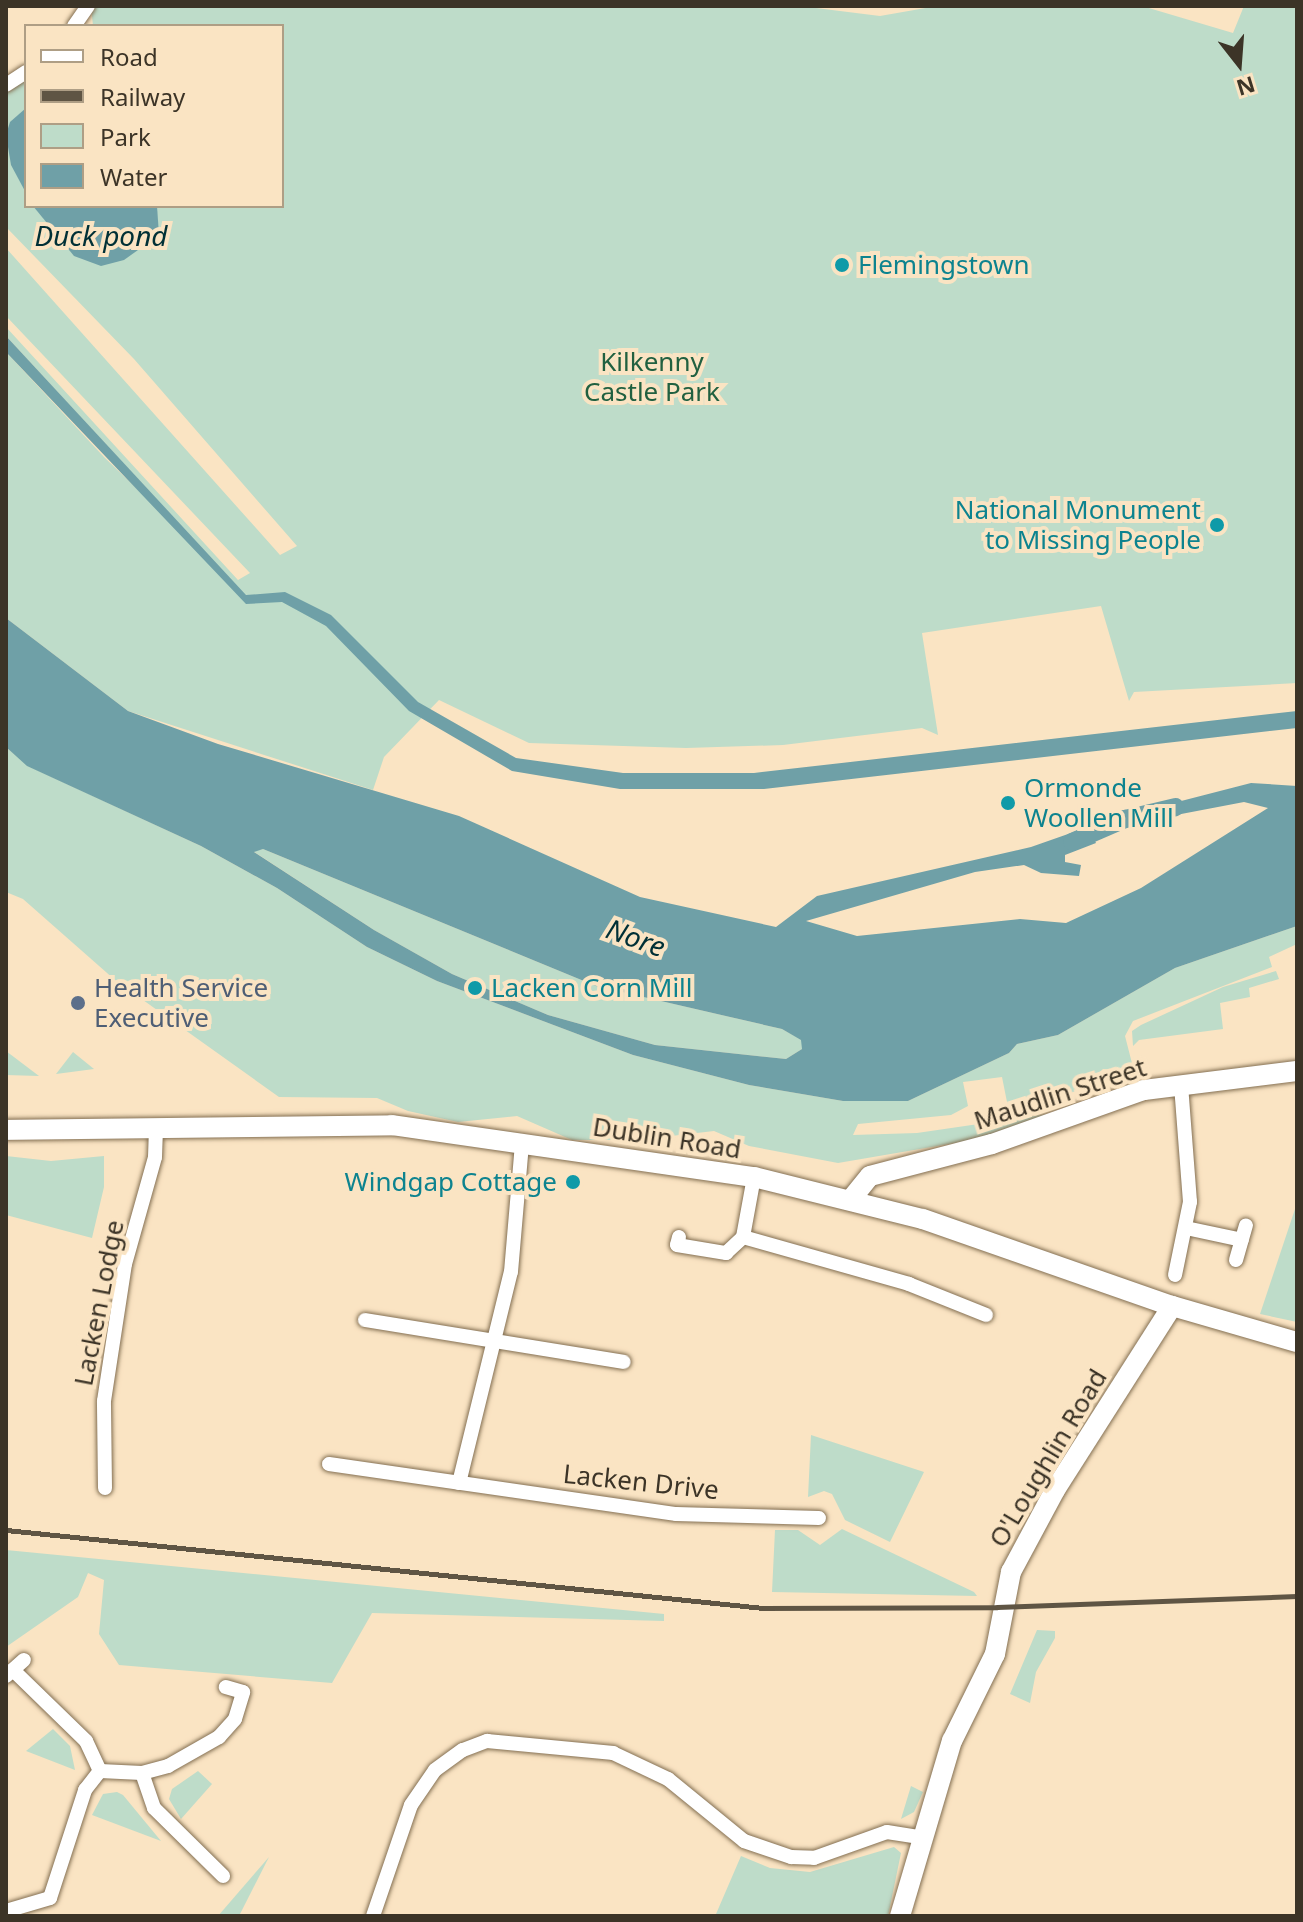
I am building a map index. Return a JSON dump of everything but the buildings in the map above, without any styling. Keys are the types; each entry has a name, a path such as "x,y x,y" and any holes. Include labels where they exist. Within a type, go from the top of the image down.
{"main road":[{"name":"Maudlin Street","path":"852,1198 870,1176 1007,1140 1144,1090 1297,1071"},
{"name":"Dublin Road","path":"6,1130 156,1129 315,1122 392,1125 754,1177 852,1198 1172,1306 1297,1342"},
{"name":"O'Loughlin Road","path":"900,1916 920,1837 952,1741 995,1654 1011,1572 1055,1490 1172,1306"}],"street":[{"path":"75,24 88,6"},
{"path":"6,85 24,73"},
{"path":"1175,1275 1186,1228 1188,1134 1181,1084"},
{"name":"Lacken Lodge","path":"105,1488 104,1401 125,1264 155,1157 156,1129"},
{"path":"459,1483 511,1272 522,1143"},
{"path":"679,1237 677,1245 726,1253 743,1237 754,1177"},
{"path":"1236,1260 1246,1225"},
{"path":"1186,1228 1242,1240"},
{"path":"743,1237 909,1284 986,1315"},
{"path":"365,1320 494,1344 624,1362"},
{"name":"Lacken Drive","path":"329,1464 676,1514 819,1518"},
{"path":"15,1668 86,1741 100,1771"},
{"path":"100,1771 142,1773 194,1754 219,1737 235,1719 243,1692 226,1687"},
{"path":"373,1916 411,1805 435,1770 463,1750 487,1741 613,1753 668,1779 744,1841 791,1857 814,1858 887,1832 920,1837"},
{"path":"6,1911 40,1911 50,1898 85,1790 100,1771"},
{"path":"142,1773 154,1808 223,1876"}],"green space":[{"name":"Kilkenny Castle Park","path":"91,6 800,6 880,16 937,6 1142,6 1233,33 1244,6 1297,6 1297,683 1134,692 1129,701 1101,606 922,633 938,735 922,728 783,745 686,748 529,743 439,700 384,757 373,790 128,711 6,618 6,352 104,457 234,583 6,336 6,327 238,580 250,573 6,316 6,248 280,555 297,546 134,359 6,227 6,93 24,81 24,208 284,208 284,24 93,24"},
{"path":"6,747 28,766 201,846 277,888 367,947 437,981 633,1055 749,1085 843,1101 908,1101 1009,1053 1017,1044 1058,1035 1175,968 1297,926 1297,944 1269,957 1272,967 1133,1021 1125,1036 1134,1071 1103,1069 1080,1090 1018,1108 1008,1107 1002,1077 963,1082 968,1106 951,1115 858,1124 853,1135 917,1133 1048,1114 990,1137 838,1163 749,1146 714,1131 637,1140 572,1140 517,1116 458,1122 408,1111 377,1098 279,1097 115,980 23,899 6,892"},
{"path":"263,849 596,986 782,1029 802,1040 802,1049 786,1059 655,1045 548,1015 452,974 374,930 253,851"},
{"path":"1276,971 1279,979 1249,988 1250,997 1220,1003 1223,1029 1139,1040 1133,1046 1132,1031 1141,1025 1223,987"},
{"path":"6,1051 39,1076 6,1075"},
{"path":"73,1052 94,1069 56,1074"},
{"path":"6,1156 51,1161 104,1156 104,1187 92,1238 6,1215"},
{"path":"1297,1203 1297,1322 1260,1314"},
{"path":"811,1435 924,1472 890,1542 845,1520 832,1494 824,1491 808,1497"},
{"path":"842,1529 977,1596 772,1592 775,1530 798,1530 820,1545"},
{"path":"6,1550 664,1614 664,1621 372,1613 332,1683 119,1665 99,1634 104,1580 88,1573 78,1597 6,1647"},
{"path":"1037,1630 1055,1631 1055,1638 1036,1672 1030,1703 1010,1694"},
{"path":"53,1729 70,1746 75,1770 26,1751"},
{"path":"198,1771 212,1784 181,1819 169,1799 172,1789"},
{"path":"911,1786 923,1792 914,1812 901,1819"},
{"path":"117,1792 123,1795 161,1841 92,1815 103,1794"},
{"path":"894,1847 901,1853 888,1916 716,1914 741,1856 770,1868 810,1872"},
{"path":"269,1857 239,1916 218,1916"}],"water":[{"name":"Duck pond","path":"24,110 24,189 11,165 6,135 10,122"},
{"name":"Duck pond","path":"35,208 157,208 159,235 124,260 101,266 74,256"},
{"path":"6,336 246,595 285,592 331,615 418,702 516,758 623,773 754,773 1297,711 1297,728 764,789 620,789 512,771 409,711 326,626 282,602 246,604 6,352"},
{"name":"Nore","path":"6,618 128,711 218,744 459,816 640,897 776,927 817,896 1031,847 1088,827 1096,843 1065,855 1065,862 1081,865 1079,876 1041,873 1024,865 975,872 806,921 857,936 1020,919 1066,923 1141,888 1268,808 1244,802 1155,819 1154,808 1251,783 1297,786 1297,926 1175,968 1058,1035 1017,1044 1009,1053 908,1101 843,1101 749,1085 633,1055 437,981 367,947 277,888 201,846 27,766 6,747","holes":["263,849 596,986 782,1029 801,1040 802,1049 786,1059 655,1045 548,1015 452,974 374,930 254,852"]}],"waterway":[{"path":"1072,842 1125,819 1176,807"}],"railway":[{"path":"6,1530 764,1608 997,1607 1297,1596"}],"place":[{"name":"Flemingstown","path":"842,265"},
{"name":"National Monument to Missing People","path":"1217,525"},
{"name":"Ormonde Woollen Mill","path":"1008,803"},
{"name":"Lacken Corn Mill","path":"475,988"},
{"name":"Health Service Executive","path":"78,1003"},
{"name":"Windgap Cottage","path":"573,1182"}]}
